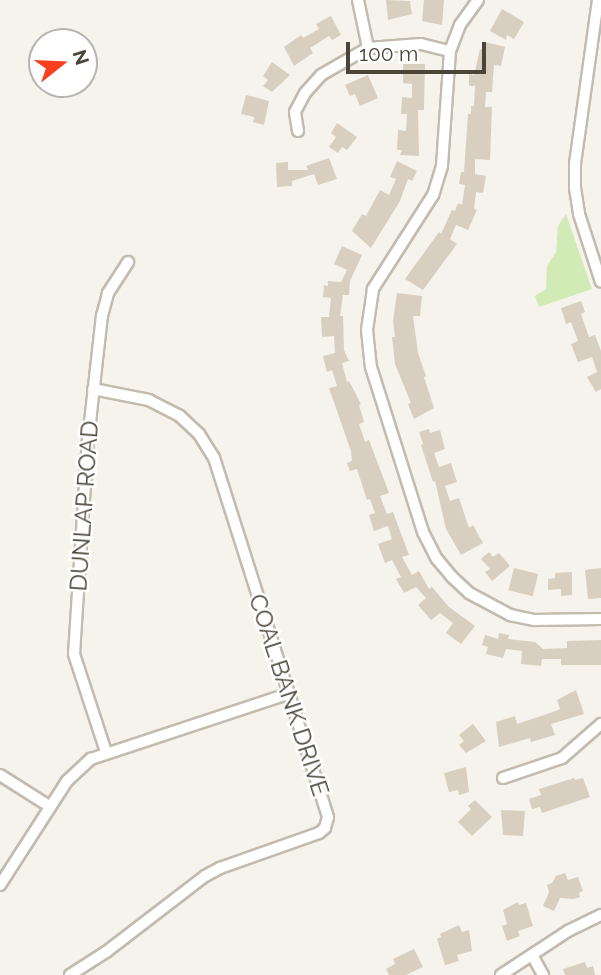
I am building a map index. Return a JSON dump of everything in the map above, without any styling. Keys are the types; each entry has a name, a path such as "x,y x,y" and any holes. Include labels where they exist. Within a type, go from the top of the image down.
{"street":[{"path":"358,0 368,48"},
{"path":"478,0 460,25 450,51 442,166 433,195 373,289 367,330 371,367 423,532 437,559 452,577 469,593 510,615 534,620 601,619"},
{"path":"598,0 577,151 575,188 579,214 600,277"},
{"path":"298,131 295,112 305,93 321,75 368,48 421,44 450,51"},
{"name":"DUNLAP ROAD","path":"106,752 74,654 93,389 102,316 108,293 128,262"},
{"name":"COAL BANK DRIVE","path":"69,975 106,952 220,868 319,833 325,828 328,817 214,458 199,434 180,416 149,400 93,389"},
{"path":"0,885 49,806 77,770 106,752 287,694"},
{"path":"503,778 562,758 601,724"},
{"path":"0,775 49,806"},
{"path":"501,975 568,931 601,915"},
{"path":"532,955 543,975"}],"green space":[{"path":"566,214 592,289 539,307 535,296 546,289 547,266 556,252 558,226"}],"building":[{"path":"386,0 410,1 412,14 388,20"},
{"path":"424,0 444,0 442,25 422,21"},
{"path":"502,9 524,22 514,39 507,35 506,40 490,31"},
{"path":"331,16 341,35 332,40 329,36 310,48 313,53 294,66 284,47 301,35 303,38 319,29 316,24"},
{"path":"485,42 505,47 501,66 494,65 492,92 486,92 485,107 492,107 490,160 475,159 475,174 486,176 483,193 476,192 474,209 477,210 468,230 456,225 450,239 457,244 423,290 405,279 439,232 441,234 452,210 455,211 458,203 462,205 465,185 459,184 461,172 464,172 468,114 471,114 471,106 474,106 475,86 469,86 469,74 474,75 480,49 484,50"},
{"path":"272,62 290,75 272,92 263,86 268,80 263,76"},
{"path":"403,64 425,64 424,110 418,110 419,156 400,155 402,150 397,150 398,130 406,131 407,114 401,114 402,97 412,98 412,84 403,83"},
{"path":"368,75 378,98 360,106 355,94 350,96 345,85"},
{"path":"246,95 269,101 264,125 253,122 254,117 241,114"},
{"path":"337,123 357,137 347,150 342,147 338,153 329,147 336,137 331,133"},
{"path":"329,158 337,179 318,185 314,174 292,181 292,186 277,187 276,163 288,162 288,170 308,170 306,166"},
{"path":"397,161 417,171 412,181 408,179 400,201 371,248 352,231 362,214 366,216 380,190 389,195 396,179 390,177"},
{"path":"342,246 362,255 350,281 349,295 343,295 340,316 343,316 344,350 349,361 342,363 347,382 349,381 361,404 359,405 364,422 359,424 365,442 369,440 389,493 380,496 387,514 393,512 409,555 402,557 412,575 419,571 429,589 432,587 449,607 475,626 461,644 446,633 453,623 440,613 431,620 418,605 426,598 416,587 404,593 396,579 401,577 392,560 385,563 378,544 392,539 388,526 374,531 369,515 375,513 370,499 367,500 357,469 350,471 347,463 352,461 351,451 329,388 337,386 332,370 327,372 323,356 335,353 334,336 322,337 321,317 329,317 331,298 323,297 324,285 328,286 328,281 341,282 347,270 334,264"},
{"path":"397,293 422,296 420,316 413,316 418,353 434,408 414,419 408,404 411,403 395,364 392,337 395,337 393,321"},
{"path":"581,301 585,312 581,314 589,337 595,335 601,351 601,389 596,392 587,377 597,372 592,357 578,362 571,344 578,341 571,322 566,324 561,308"},
{"path":"429,429 430,433 440,430 445,449 434,453 439,467 451,463 457,482 445,486 450,501 459,498 469,528 473,525 483,543 461,555 446,529 435,481 433,482 421,445 423,444 419,432"},
{"path":"489,552 493,557 499,553 510,566 492,581 485,572 490,569 481,559"},
{"path":"514,568 538,574 533,596 508,590"},
{"path":"601,568 601,598 588,599 585,570"},
{"path":"572,572 572,595 561,596 561,589 548,590 548,579 555,578 555,573"},
{"path":"499,633 509,635 508,639 535,642 543,649 567,648 567,641 601,640 601,665 561,665 561,659 542,659 541,666 521,664 522,651 506,649 503,658 486,654 488,647 482,645 485,635 498,639"},
{"path":"576,690 584,714 551,724 555,735 531,742 530,738 499,747 496,722 515,716 517,724 556,711 560,709 557,700"},
{"path":"473,724 486,741 466,753 459,745 464,741 459,735"},
{"path":"466,767 469,792 459,795 458,790 449,792 444,773"},
{"path":"574,778 583,778 590,797 542,813 540,807 532,809 529,799 541,795 539,789"},
{"path":"475,800 492,817 472,836 458,822 471,809 468,806"},
{"path":"501,810 525,811 523,836 503,835"},
{"path":"565,873 568,880 578,877 583,891 579,893 580,897 560,898 554,911 543,906 549,892 547,885 552,883 556,876"},
{"path":"518,902 519,905 526,903 533,926 518,931 520,936 507,941 502,926 507,924 503,910"},
{"path":"459,925 462,932 469,930 472,951 457,955 459,961 445,965 437,939 441,937 440,934"},
{"path":"414,949 423,967 406,975 389,975 386,969 395,964 393,959"},
{"path":"585,962 587,968 593,966 595,975 565,975 563,969"}]}
